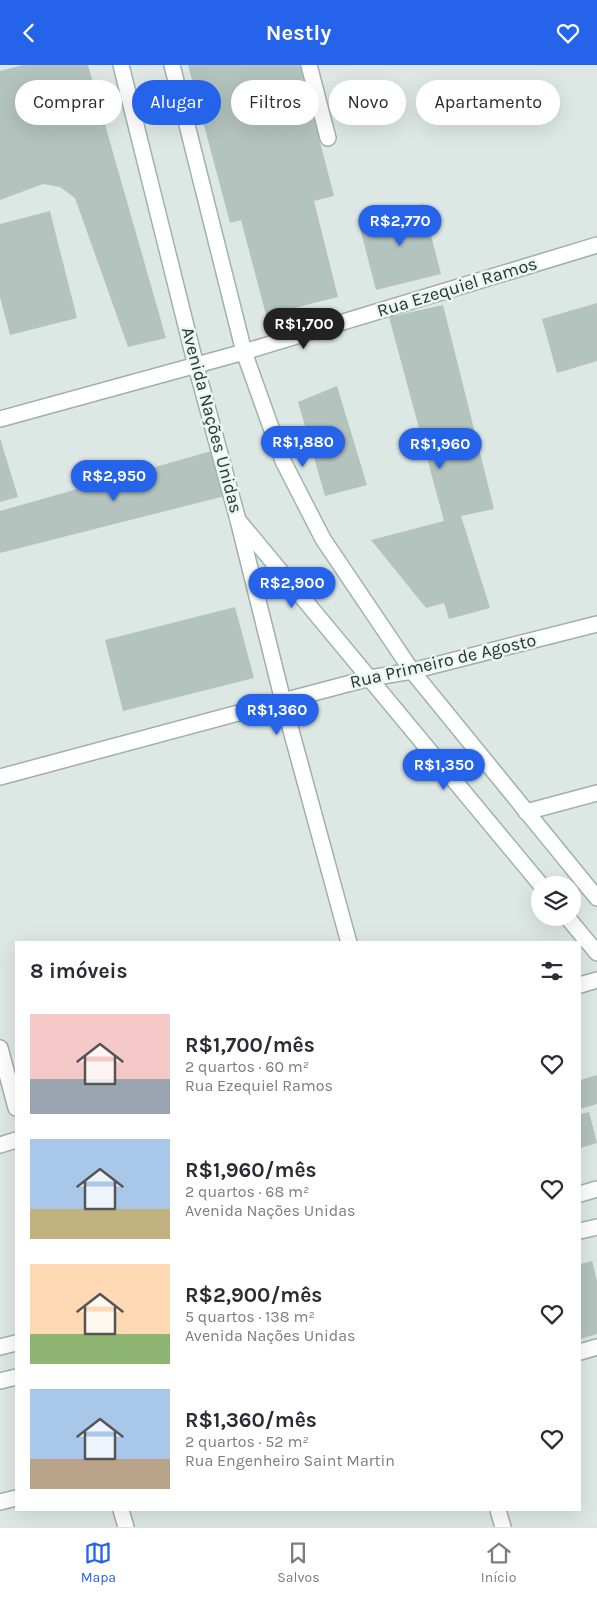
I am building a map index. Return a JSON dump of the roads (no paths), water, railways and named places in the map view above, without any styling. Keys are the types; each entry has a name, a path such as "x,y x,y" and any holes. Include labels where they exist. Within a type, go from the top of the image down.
{"main road":[{"name":"Avenida Nações Unidas","path":"121,65 196,366 238,520 534,876"},
{"path":"172,65 244,352 283,461 323,539 412,671 597,898"},
{"path":"309,65 328,138"},
{"name":"Rua Ezequiel Ramos","path":"0,419 196,366 597,245"},
{"path":"238,520 284,701 349,941"},
{"name":"Rua Primeiro de Agosto","path":"0,777 370,678 412,671 597,624"},
{"path":"526,812 597,793"},
{"path":"574,926 597,953"},
{"path":"581,985 597,980"},
{"path":"0,1048 15,1104"},
{"path":"0,1145 15,1140"},
{"path":"581,1194 597,1189"},
{"path":"581,1231 597,1227"},
{"path":"0,1347 15,1343"},
{"path":"581,1352 597,1347"},
{"path":"0,1381 15,1377"},
{"path":"0,1502 15,1498"},
{"path":"121,1511 126,1527"},
{"path":"498,1511 503,1527"}]}
